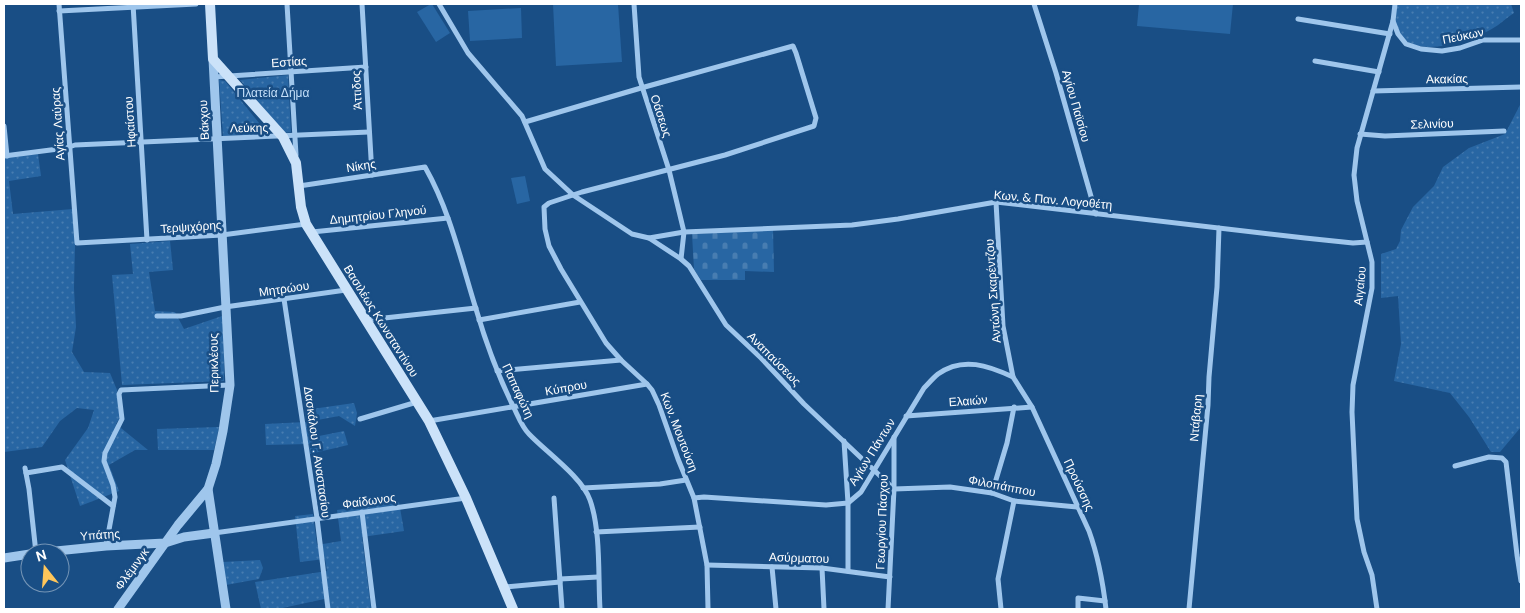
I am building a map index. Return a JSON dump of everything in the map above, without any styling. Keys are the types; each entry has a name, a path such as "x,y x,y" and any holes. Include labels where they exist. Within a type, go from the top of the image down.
{"main road":[{"name":"Βάκχου","path":"210,4 213,60"},
{"name":"Βασιλέως Κωνσταντίνου","path":"213,60 283,137 296,163 301,208 308,228 429,421 466,498 513,609"}],"street":[{"name":"Αγίας Λαύρας","path":"59,4 77,243"},
{"path":"59,11 133,5 196,4"},
{"path":"287,4 296,163"},
{"name":"Άττιδος","path":"362,4 372,175"},
{"name":"Αναπαύσεως","path":"439,4 468,53 515,106 525,122 545,169 574,195 632,234 649,238 689,266 726,325 761,358 804,404 894,489"},
{"name":"Οάσεως","path":"634,4 639,77 669,170 684,232 681,259"},
{"name":"Αγίου Παϊσίου","path":"1034,4 1096,214"},
{"name":"Αιγαίου","path":"1377,609 1372,575 1364,552 1357,519 1352,412 1353,385 1372,288 1372,262 1357,201 1354,175 1360,134 1390,34 1395,4"},
{"name":"Ηφαίστου","path":"133,5 146,240"},
{"path":"1298,19 1390,34"},
{"name":"Πεύκων","path":"1393,22 1398,34 1406,44 1421,49 1442,51 1460,48 1484,40 1521,40"},
{"path":"525,122 792,46 796,53 816,118 814,126 725,155 574,195"},
{"name":"Βάκχου","path":"213,60 222,235"},
{"path":"1315,61 1378,72"},
{"name":"Εστίας","path":"214,77 366,67"},
{"name":"Ακακίας","path":"1373,91 1521,87"},
{"path":"4,126 5,156"},
{"name":"Σελινίου","path":"1360,134 1385,136 1504,131"},
{"name":"Λεύκης","path":"5,156 75,145 369,132"},
{"name":"Νίκης","path":"299,186 425,167"},
{"name":"Παπαφώτη","path":"425,167 448,218 479,320 497,371 513,407 527,433 567,470 590,498 596,532 600,609"},
{"name":"Κων. Μουτούση","path":"574,195 549,203 544,207 545,229 549,246 580,302 606,343 647,384 659,405 694,498 707,565 708,609"},
{"name":"Κων. & Παν. Λογοθέτη","path":"649,238 684,232 852,225 996,202 1353,243 1367,242"},
{"name":"Αντώνη Σκαρέντζου","path":"996,202 1004,326 1013,377"},
{"name":"Δημητρίου Γληνού","path":"308,228 448,218"},
{"name":"Τερψιχόρης","path":"77,243 308,228"},
{"name":"Ντάβαρη","path":"1190,609 1217,287 1219,228"},
{"name":"Περικλέους","path":"165,543 208,489 216,464 230,385 222,235"},
{"name":"Μητρώου","path":"157,316 181,316 225,307 346,290"},
{"name":"Δασκάλου Γ. Αναστασίου","path":"284,299 317,518 328,609"},
{"path":"479,320 580,302"},
{"path":"365,320 476,308"},
{"path":"497,371 621,360"},
{"name":"Αγίων Πάντων","path":"694,498 704,497 826,505 848,503 861,492 924,388 938,374 953,367 973,364 991,367 1013,377"},
{"name":"Προύσσης","path":"1013,377 1032,407 1095,547 1106,609"},
{"name":"Κύπρου","path":"429,421 647,384"},
{"path":"106,546 115,497 113,485 104,461 105,453 122,420 121,390 125,388 230,385"},
{"path":"360,420 418,402"},
{"path":"992,493 1007,443 1014,407"},
{"name":"Ελαιών","path":"906,416 1032,407"},
{"name":"Γεωργίου Πάσχου","path":"888,609 894,489 894,436"},
{"path":"844,441 848,503 848,571"},
{"path":"1455,466 1489,457 1502,458 1506,462 1516,555 1521,581"},
{"path":"35,543 26,470 62,467 113,506"},
{"path":"583,488 660,484 686,480"},
{"name":"Φιλοπάππου","path":"894,489 950,487 992,493 1014,501 1077,507"},
{"name":"Περικλέους","path":"208,489 226,609"},
{"name":"Φαίδωνος","path":"214,532 466,498"},
{"path":"554,498 562,609"},
{"path":"1001,609 998,579 1014,501"},
{"path":"362,512 374,609"},
{"path":"178,525 184,537"},
{"path":"596,532 700,527"},
{"name":"Υπάτης","path":"70,550 165,543 184,537 214,532"},
{"name":"Φλέμινγκ","path":"118,609 165,543"},
{"path":"4,558 20,556"},
{"name":"Ασύρματου","path":"707,565 822,568 890,577"},
{"path":"772,567 776,609"},
{"path":"822,568 824,609"},
{"path":"504,587 598,577"},
{"path":"1078,609 1078,598 1105,602"}],"green space":[{"path":"431,4 450,33 436,42 417,12"},
{"path":"553,4 618,4 622,62 556,66"},
{"path":"1139,4 1233,4 1230,34 1137,26"},
{"path":"1397,4 1511,4 1514,13 1491,29 1464,41 1434,47 1420,46 1408,42 1399,33 1395,19"},
{"path":"521,8 522,38 470,41 468,11"},
{"name":"Πλατεία Δήμα","path":"288,75 291,132 284,133 240,80"},
{"name":"Πλατεία Δήμα","path":"219,80 225,81 268,134 223,136"},
{"path":"1521,103 1521,427 1500,452 1491,452 1469,417 1450,393 1394,381 1401,344 1398,296 1381,298 1381,254 1396,249 1400,241 1401,230 1413,207 1434,186 1443,167 1469,148 1505,134"},
{"path":"38,154 41,176 9,181 13,214 73,209 76,327 72,352 84,372 110,373 117,390 121,416 116,424 148,450 135,450 109,465 119,491 80,506 65,460 88,428 94,410 77,408 60,421 42,447 4,452 4,157"},
{"path":"525,176 530,201 517,204 511,178"},
{"path":"773,230 774,272 745,271 745,280 701,280 694,269 692,234"},
{"path":"170,241 173,270 149,272 155,311 175,312 184,329 225,315 224,381 122,385 112,275 133,274 130,244"},
{"path":"354,403 357,413 355,426 339,416 307,422 309,438 344,431 348,445 310,454 309,444 266,445 265,424 306,422 305,410"},
{"path":"219,427 214,450 158,450 157,429"},
{"path":"399,502 404,531 362,537 371,609 330,609 329,598 278,609 261,609 255,582 327,571 325,559 300,562 295,516 313,514 317,545 341,541 337,510"},
{"path":"260,560 263,568 259,579 226,585 222,562"}]}
